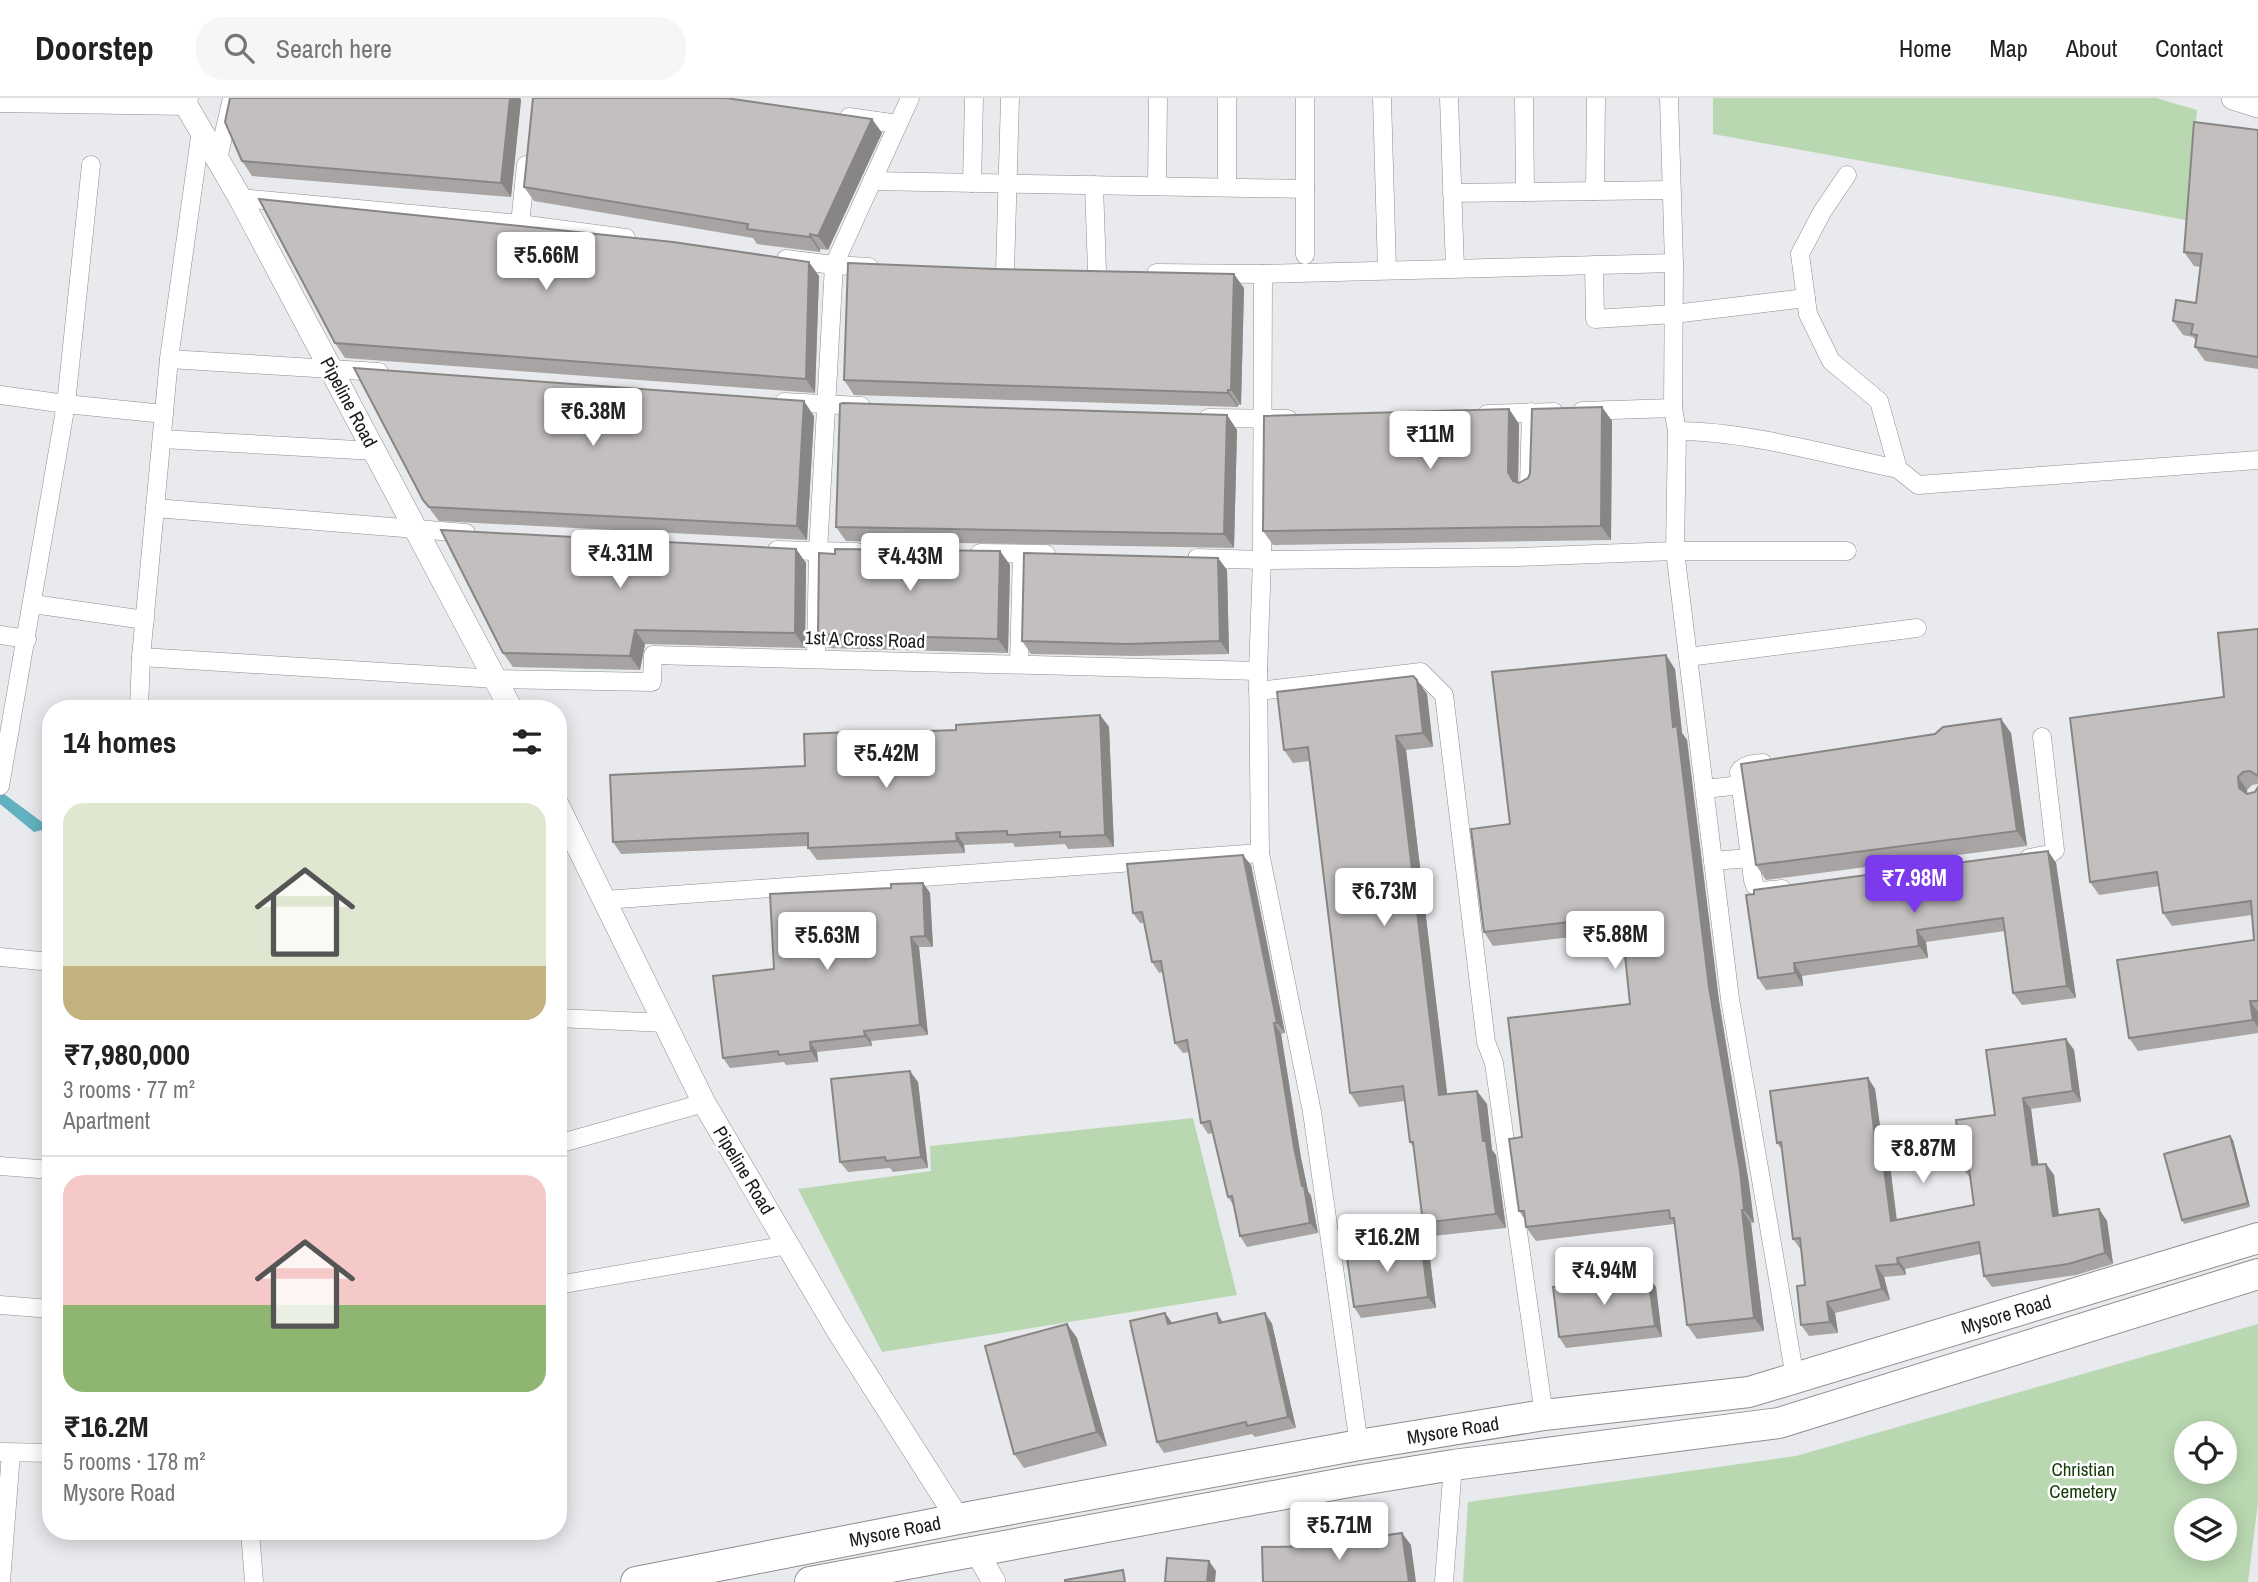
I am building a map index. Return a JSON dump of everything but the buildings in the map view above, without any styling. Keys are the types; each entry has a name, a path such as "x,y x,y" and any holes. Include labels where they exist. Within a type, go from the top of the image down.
{"highway":[{"name":"Mysore Road","path":"636,1582 1359,1445 1544,1415 1749,1392 2258,1238"},
{"name":"Mysore Road","path":"810,1582 1349,1482 1454,1465 1779,1423 2258,1274"}],"street":[{"path":"218,159 232,98"},
{"path":"816,659 818,552 834,265 909,98"},
{"path":"972,183 974,98"},
{"path":"1005,271 1010,98"},
{"path":"1157,186 1158,98"},
{"path":"1227,98 1227,187"},
{"path":"1305,98 1305,255"},
{"path":"1382,98 1387,270"},
{"path":"1449,98 1455,268"},
{"path":"1524,98 1525,192"},
{"path":"1595,191 1596,98"},
{"path":"1670,98 1674,263 1673,408 1677,431 1675,551 1730,999 1795,1378"},
{"path":"2234,98 2258,106"},
{"path":"0,103 186,101"},
{"name":"Pipeline Road","path":"186,101 506,700"},
{"path":"833,115 898,124"},
{"path":"139,700 169,359 201,131"},
{"path":"520,224 528,149"},
{"path":"0,786 66,404 91,165"},
{"path":"1847,175 1822,212 1800,254 1808,314 1831,361 1879,401 1898,469"},
{"path":"872,181 1305,189"},
{"path":"1094,186 1098,272"},
{"path":"1452,193 1671,190"},
{"path":"240,198 520,224 643,240"},
{"path":"765,257 834,265 886,267"},
{"path":"1139,273 1263,274 1674,263"},
{"path":"1594,265 1595,318 1674,314 1806,298"},
{"path":"1263,274 1262,560 1258,671 1260,853 1312,1112 1359,1445"},
{"path":"169,359 400,373"},
{"path":"0,395 164,414"},
{"path":"771,401 880,407"},
{"path":"1464,414 1673,408"},
{"path":"1529,486 1531,412"},
{"path":"1195,417 1303,418"},
{"path":"1677,431 1741,437 1898,469 1918,485 2258,460"},
{"path":"162,439 375,451"},
{"path":"155,509 417,531 486,534"},
{"path":"762,549 872,552"},
{"path":"1182,558 1262,560 1675,551 1847,551"},
{"path":"968,553 1062,555"},
{"path":"1019,664 1022,554"},
{"path":"33,604 145,620"},
{"path":"1688,657 1917,628"},
{"path":"0,635 27,639"},
{"name":"1st A Cross Road","path":"496,679 652,682 653,655 1258,671"},
{"path":"141,657 496,679"},
{"path":"1258,691 1421,672 1444,695 1486,1042 1494,1063 1544,1415"},
{"path":"2015,860 2042,856 2055,850 2042,737"},
{"path":"1786,760 1742,768 1739,772 1753,880 1760,891 1796,888"},
{"path":"1704,789 1741,785"},
{"name":"Pipeline Road","path":"567,824 704,1103 837,1329 958,1519"},
{"path":"604,900 1260,853"},
{"path":"1713,861 1750,858"},
{"path":"0,957 42,961"},
{"path":"567,1018 664,1023"},
{"path":"567,1141 704,1103"},
{"path":"0,1166 42,1169"},
{"path":"567,1282 788,1245"},
{"path":"0,1305 42,1308"},
{"path":"1,1582 5,1452 42,1453"},
{"path":"1444,1582 1454,1465"},
{"path":"251,1540 254,1582"},
{"path":"977,1552 993,1582"}],"green space":[{"path":"1713,98 2156,98 2197,110 2186,220 1713,134"},
{"path":"1193,1118 1237,1295 882,1352 798,1189 931,1171 930,1146"},
{"name":"Christian Cemetery","path":"2258,1324 2258,1503 2248,1582 1463,1582 1468,1502 1796,1456"}],"water":[{"path":"0,791 42,822 42,830 34,832 0,804"}]}
